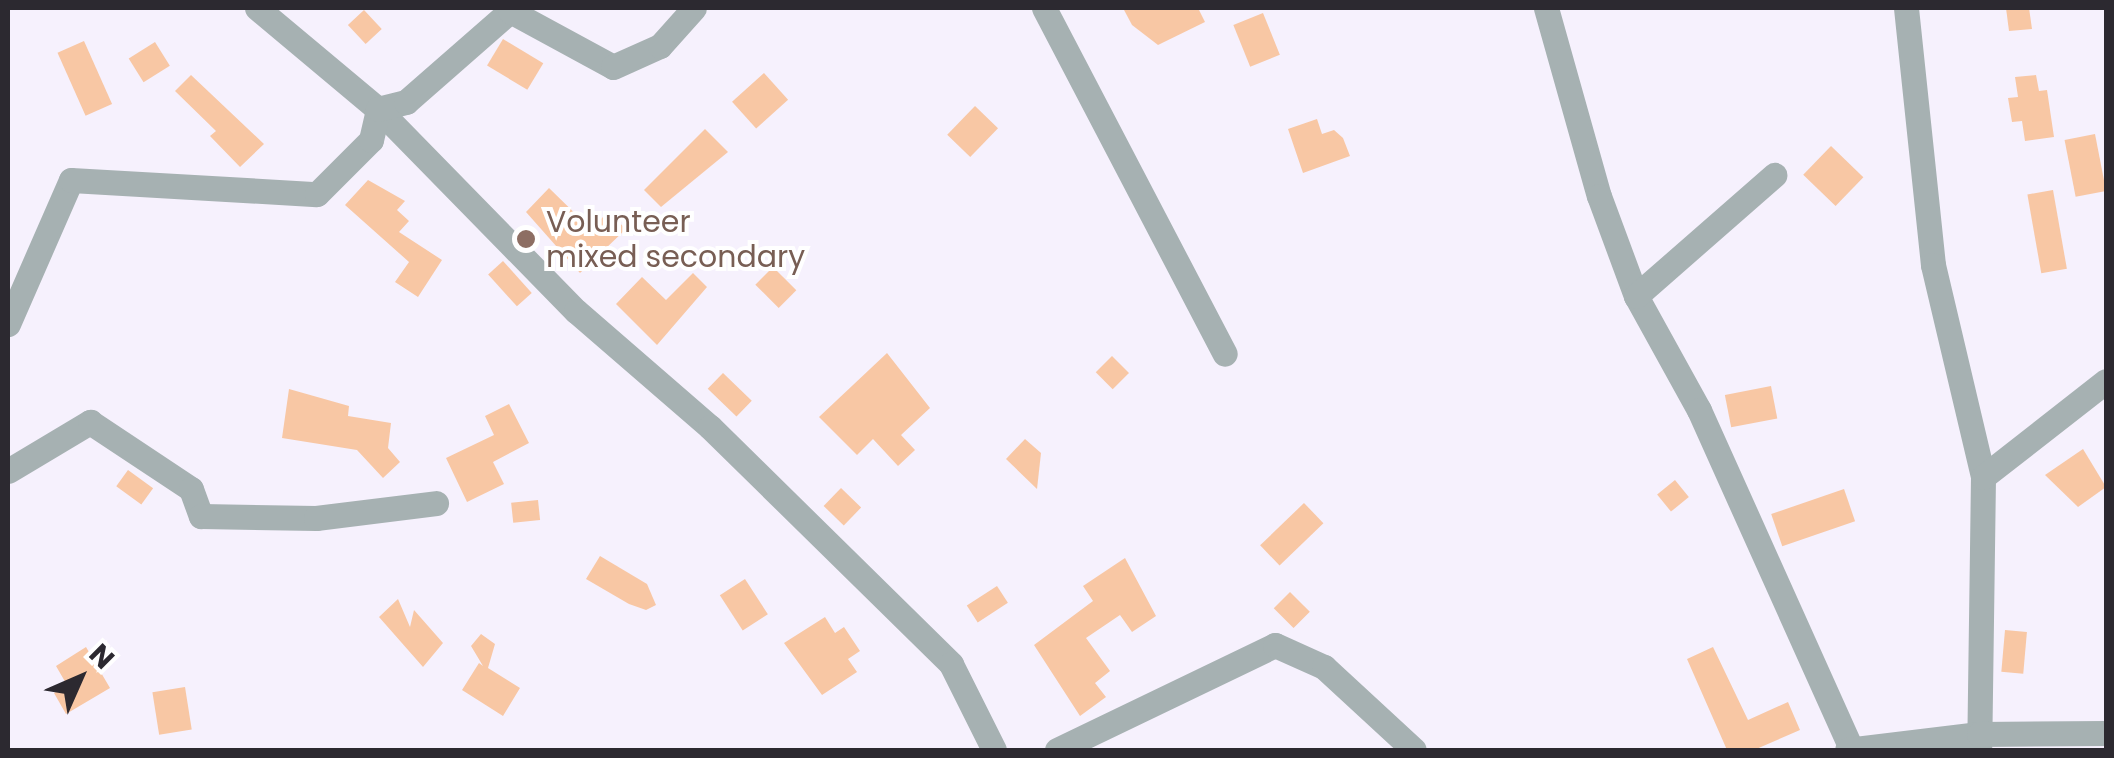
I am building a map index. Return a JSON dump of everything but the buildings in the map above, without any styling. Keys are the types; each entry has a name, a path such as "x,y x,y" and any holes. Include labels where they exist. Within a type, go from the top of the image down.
{"street":[{"path":"257,8 378,109 576,311 710,427 951,664 994,750"},
{"path":"378,109 406,102 510,11 612,67 660,46 694,8"},
{"path":"1044,8 1226,354"},
{"path":"1546,8 1636,296 1699,410 1849,750 2106,733"},
{"path":"1906,8 1933,265 1983,477 1979,742"},
{"path":"8,324 71,180 317,194 372,140 378,109"},
{"path":"1636,296 1774,175"},
{"path":"1983,477 2106,381"},
{"path":"8,471 90,422 191,489 201,516 316,518 436,503"},
{"path":"1058,750 1274,645 1324,666 1414,750"}],"place":[{"name":"Volunteer mixed secondary","path":"526,239"}]}
